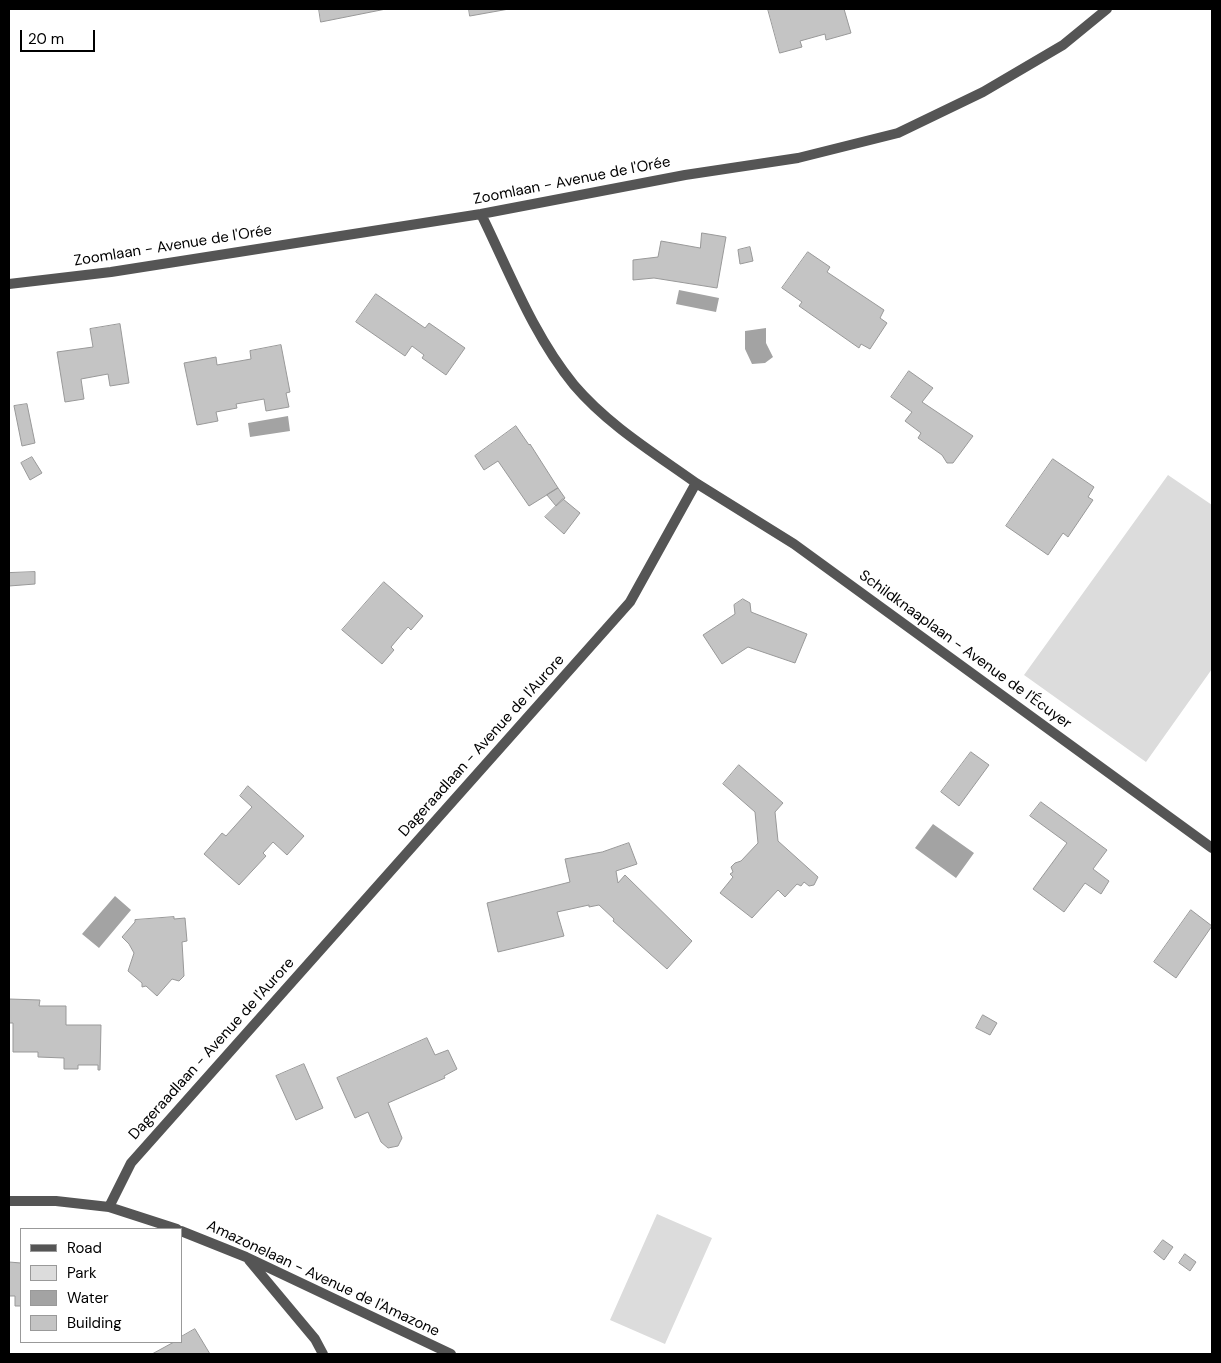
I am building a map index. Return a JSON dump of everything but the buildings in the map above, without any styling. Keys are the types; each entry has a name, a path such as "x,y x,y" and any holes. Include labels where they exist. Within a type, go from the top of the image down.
{"street":[{"name":"Zoomlaan - Avenue de l'Orée","path":"9,284 111,272 481,214 685,176 798,158 898,133 984,92 1055,50 1107,9"},
{"path":"481,214 544,341 575,385 610,421 696,483"},
{"name":"Schildknaaplaan - Avenue de l'Écuyer","path":"696,483 794,544 1212,848"},
{"name":"Dageraadlaan - Avenue de l'Aurore","path":"109,1207 131,1163 630,602 696,483"},
{"path":"9,1201 56,1201 109,1207 173,1228"},
{"name":"Amazonelaan - Avenue de l'Amazone","path":"182,1231 246,1257 451,1354"},
{"path":"246,1257 316,1339 323,1354"}],"green space":[{"path":"1168,475 1212,505 1212,669 1146,762 1024,675"},
{"path":"657,1214 712,1238 665,1344 610,1320"}],"water":[{"path":"679,290 719,298 716,312 676,304"},
{"path":"766,328 766,343 773,357 765,363 752,364 745,349 745,331"},
{"path":"288,416 290,431 250,437 248,423"},
{"path":"933,824 974,853 956,878 915,848"},
{"path":"115,896 131,910 99,948 82,934"}]}
